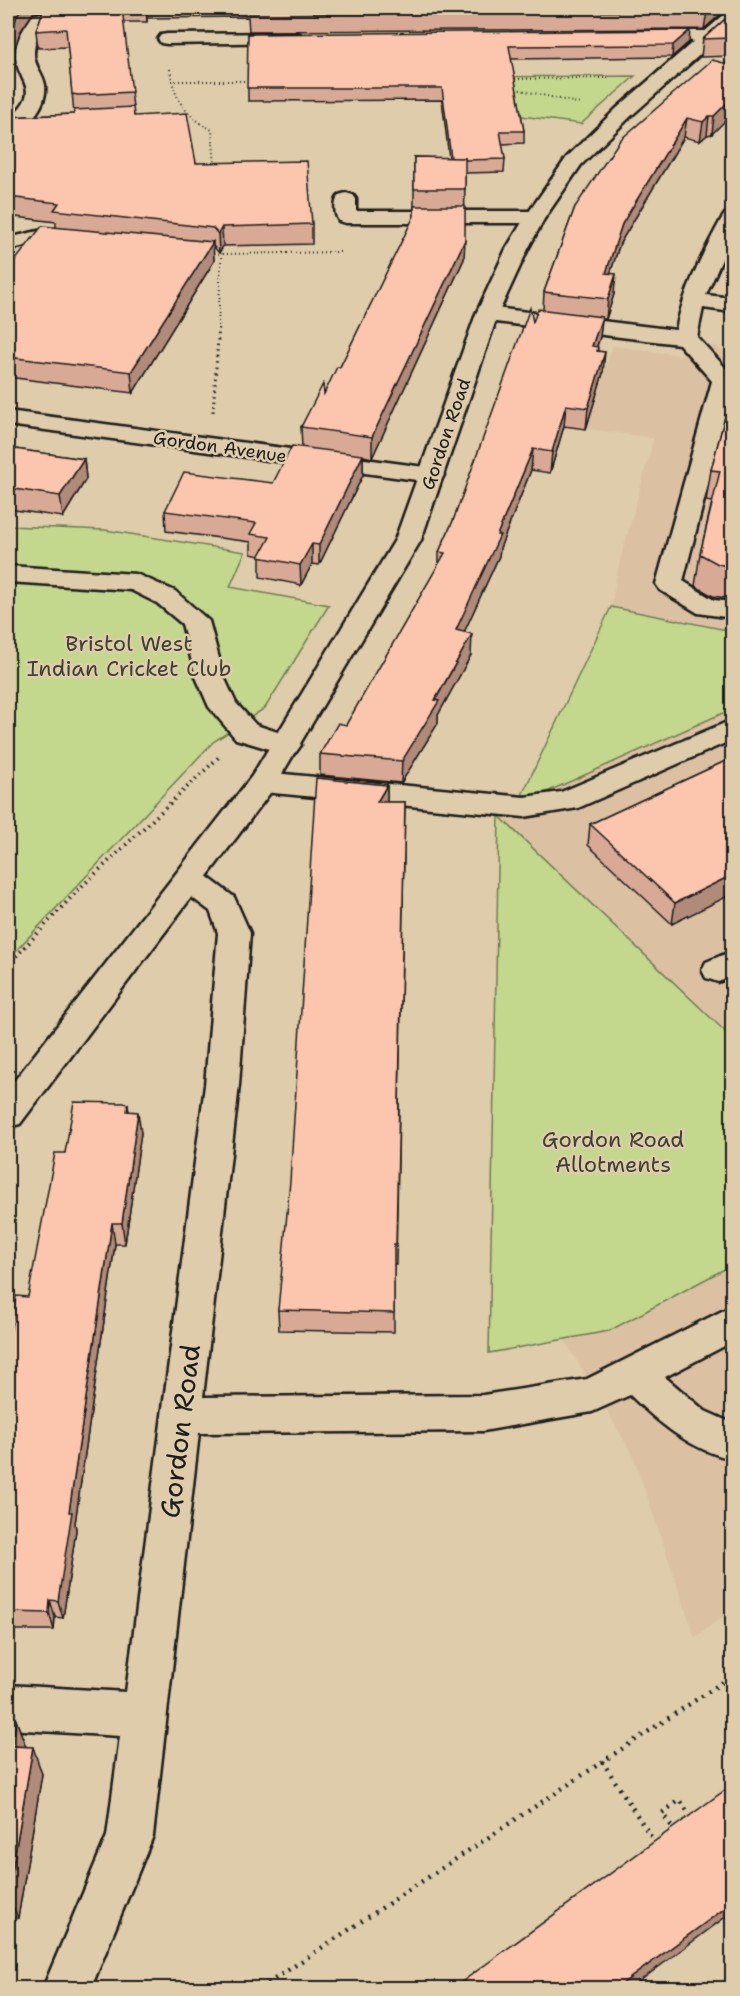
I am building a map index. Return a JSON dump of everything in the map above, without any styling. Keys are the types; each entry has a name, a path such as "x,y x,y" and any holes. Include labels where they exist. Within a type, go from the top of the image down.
{"street":[{"path":"18,19 39,19 87,8"},
{"name":"Gordon Road","path":"8,1114 190,880 263,782 408,540 488,314 517,249 535,217 574,161 622,113 732,17"},
{"path":"8,128 35,115 35,81 24,59 27,37 39,19"},
{"path":"628,36 710,36"},
{"path":"167,39 311,38"},
{"path":"346,199 346,217 535,217"},
{"path":"686,338 693,300 709,261 732,218"},
{"path":"8,244 38,237 102,242"},
{"path":"693,300 732,305"},
{"path":"488,314 686,338 724,380 669,584 707,607 732,610"},
{"name":"Gordon Avenue","path":"8,418 432,475"},
{"path":"8,574 136,582 166,597 195,621 210,677 223,707 246,732 286,745"},
{"path":"263,782 524,807 567,801 732,729"},
{"name":"Gordon Road","path":"67,1989 130,1836 222,1085 234,933 223,905 190,880"},
{"path":"183,1414 483,1413 592,1395 732,1323"},
{"path":"635,1374 676,1413 696,1426 732,1441"},
{"path":"8,1707 145,1715"}],"path":[{"path":"167,39 171,81 181,109 187,117 212,130 216,168"},
{"path":"502,80 662,78"},
{"path":"171,81 255,81"},
{"path":"510,87 534,95 622,113"},
{"path":"197,445 213,410 222,243"},
{"path":"8,965 77,891 246,732"},
{"path":"261,1989 732,1676"},
{"path":"602,1761 658,1848"},
{"path":"681,1839 662,1813 680,1800 693,1820"}],"shaded area":[{"path":"613,346 679,355 716,346 732,358 732,631 611,607 619,565 654,438 584,428"},
{"path":"732,709 732,1038 499,817 522,795 540,795"},
{"path":"732,1263 732,1610 695,1637 633,1455 564,1339 609,1331"}],"green space":[{"path":"635,76 581,124 507,114 448,77"},
{"name":"Bristol West Indian Cricket Club","path":"8,526 105,530 245,552 230,587 329,605 265,708 213,742 8,959"},
{"path":"611,607 732,631 732,709 540,795 522,795"},
{"name":"Gordon Road Allotments","path":"499,816 732,1038 732,1265 609,1331 489,1353"}],"building":[{"path":"8,8 22,8 17,15 12,32 8,32"},
{"path":"44,8 122,8 132,92 72,94 66,29 36,31"},
{"path":"248,8 711,8 707,11 248,14"},
{"path":"732,13 732,38 703,39"},
{"path":"690,30 673,45 509,46 524,131 500,131 505,159 451,158 442,88 247,88 248,34"},
{"path":"712,60 732,65 732,98 714,116 709,116 703,122 687,118 622,224 606,273 616,274 608,299 544,292 575,207 620,140"},
{"path":"133,107 134,116 187,113 196,163 307,161 312,224 222,227 218,234 213,228 54,210 59,203 8,197 8,117 74,114 74,110"},
{"path":"414,157 465,158 465,189 414,189"},
{"path":"414,206 465,206 465,240 372,437 301,427 323,384 324,394 337,367 340,367 414,216"},
{"path":"42,226 213,242 131,372 8,357 8,270"},
{"path":"530,308 533,322 538,309 602,317 592,346 598,347 597,351 605,352 588,408 566,405 552,452 533,449 497,535 500,535 456,630 472,634 435,700 439,701 402,761 320,754 338,723 346,725 445,553 439,552 453,521"},
{"path":"732,390 732,567 718,564 700,554 720,471 711,470"},
{"path":"292,446 363,455 319,545 312,544 300,565 259,557 270,537 250,534 256,523 165,511 184,472 273,483"},
{"path":"8,448 84,459 60,496 8,488"},
{"path":"732,758 732,875 675,903 590,824"},
{"path":"316,778 387,785 377,802 405,802 394,1313 278,1310 290,1181"},
{"path":"74,1102 124,1103 128,1104 127,1111 138,1112 122,1223 112,1223 58,1601 50,1600 49,1613 8,1612 8,1348 16,1296 28,1297 55,1153 65,1153"},
{"path":"8,1719 16,1720 12,1746 33,1747 8,1894"},
{"path":"732,1785 732,1903 615,1989 452,1989"}]}
